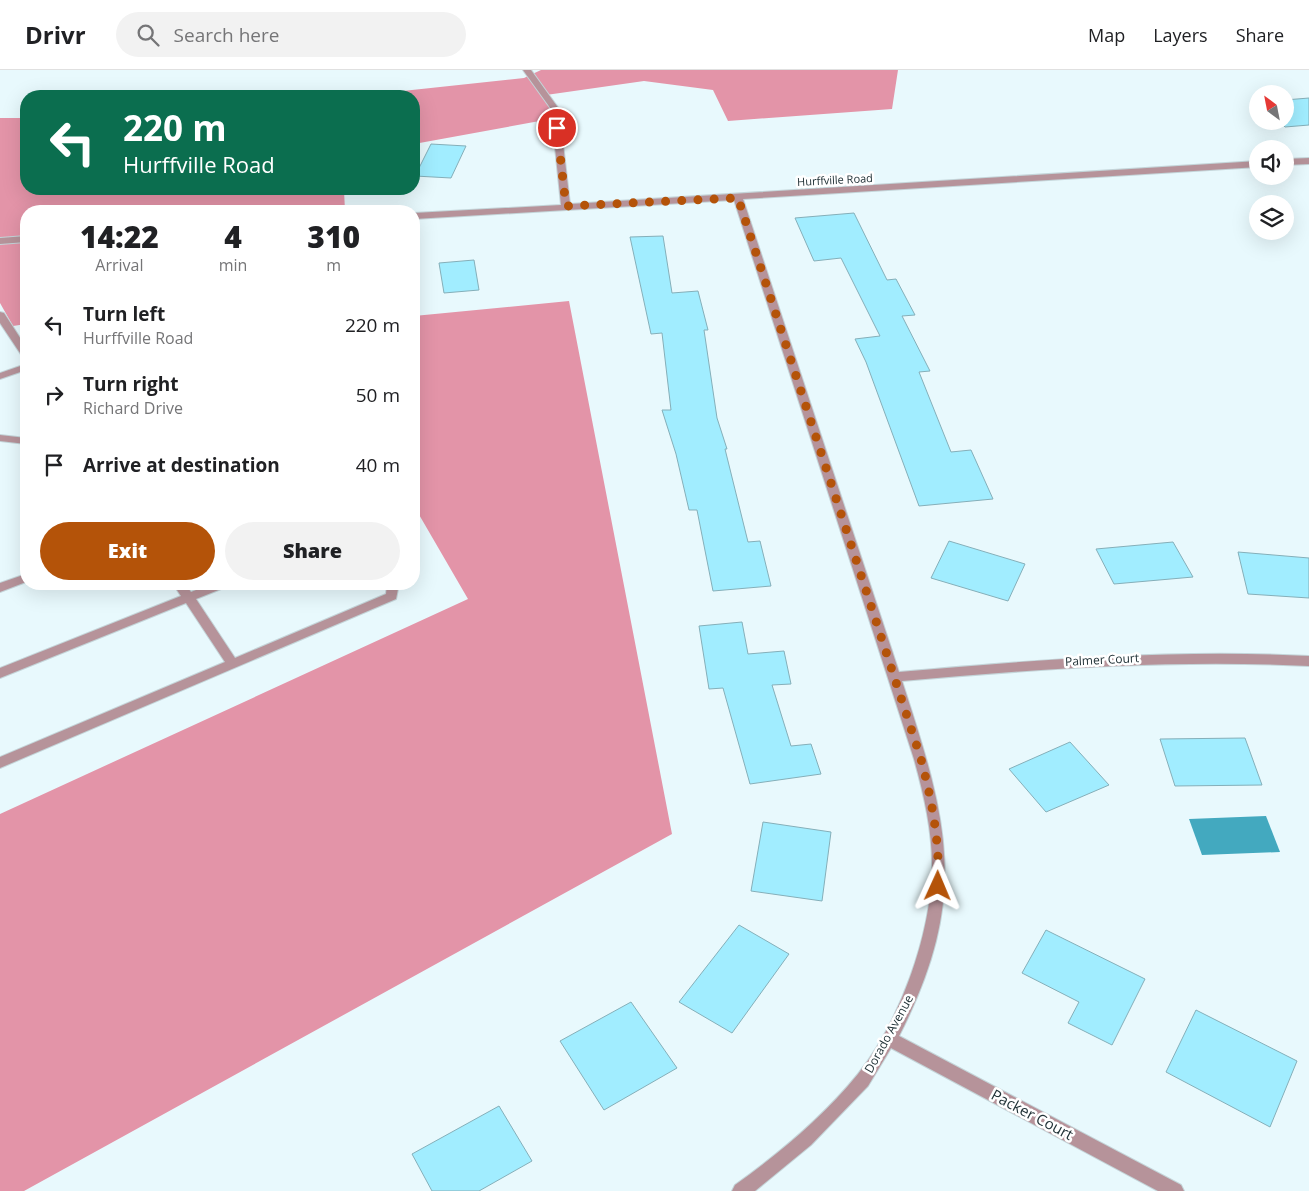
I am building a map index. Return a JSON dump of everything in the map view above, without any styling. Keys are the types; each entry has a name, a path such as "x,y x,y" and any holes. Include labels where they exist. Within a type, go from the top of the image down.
{"street":[{"path":"527,70 555,109 566,206"},
{"path":"1294,162 1309,161"},
{"name":"Hurffville Road","path":"420,216 566,206 738,198 1249,165"},
{"name":"Dorado Avenue","path":"738,198 921,759 930,794 938,843 939,870 937,902 930,939 908,1004 889,1039 863,1080 810,1136 775,1167 741,1191"},
{"path":"0,241 20,239"},
{"path":"0,315 20,345"},
{"path":"0,376 20,369"},
{"path":"0,438 20,440"},
{"path":"0,588 20,580"},
{"path":"183,590 233,664"},
{"path":"0,673 207,590"},
{"path":"0,763 392,596 392,590"},
{"name":"Palmer Court","path":"894,677 1150,657 1309,661"},
{"name":"Packer Court","path":"889,1039 1175,1191"}],"shaded area":[{"path":"541,70 898,70 892,109 728,121 713,90 644,81 546,95 556,118 420,143 420,90 412,90 524,78"},
{"path":"0,118 20,118 20,195 344,195 345,205 20,205 20,325 13,326 0,303"},
{"path":"569,301 672,834 24,1191 0,1191 0,814 468,599 420,516 420,315"}],"water":[{"path":"1266,816 1280,852 1202,855 1189,819"}],"building":[{"path":"1309,98 1309,125 1294,126 1294,99"},
{"path":"431,144 466,146 451,178 420,176 420,166"},
{"path":"854,213 887,280 896,279 915,315 902,316 930,371 919,372 951,452 971,450 993,499 919,506 866,362 855,339 880,336 841,258 814,261 795,218"},
{"path":"663,236 672,293 698,291 708,330 704,330 717,418 727,449 725,449 748,542 760,541 771,586 713,591 697,510 689,510 676,454 662,410 671,410 662,333 651,334 630,237"},
{"path":"474,260 479,290 444,293 439,263"},
{"path":"949,541 1025,564 1008,601 931,578"},
{"path":"1173,542 1193,577 1114,584 1096,549"},
{"path":"1238,552 1309,558 1309,598 1248,594"},
{"path":"742,622 748,654 784,651 791,684 772,685 791,746 811,744 821,774 750,784 723,688 709,689 699,626"},
{"path":"1245,738 1262,785 1175,786 1160,739"},
{"path":"1070,742 1109,785 1046,812 1009,769"},
{"path":"763,822 831,832 822,901 751,891"},
{"path":"739,925 789,954 732,1033 679,1002"},
{"path":"1046,930 1145,979 1112,1045 1068,1023 1079,1002 1022,973"},
{"path":"631,1002 677,1068 604,1110 560,1041"},
{"path":"1196,1010 1297,1061 1270,1127 1166,1072"},
{"path":"499,1106 532,1161 479,1191 432,1191 412,1154"}],"route":[{"path":"557,128 566,206 738,198 921,759 935,819 938,843 938,886"}]}
